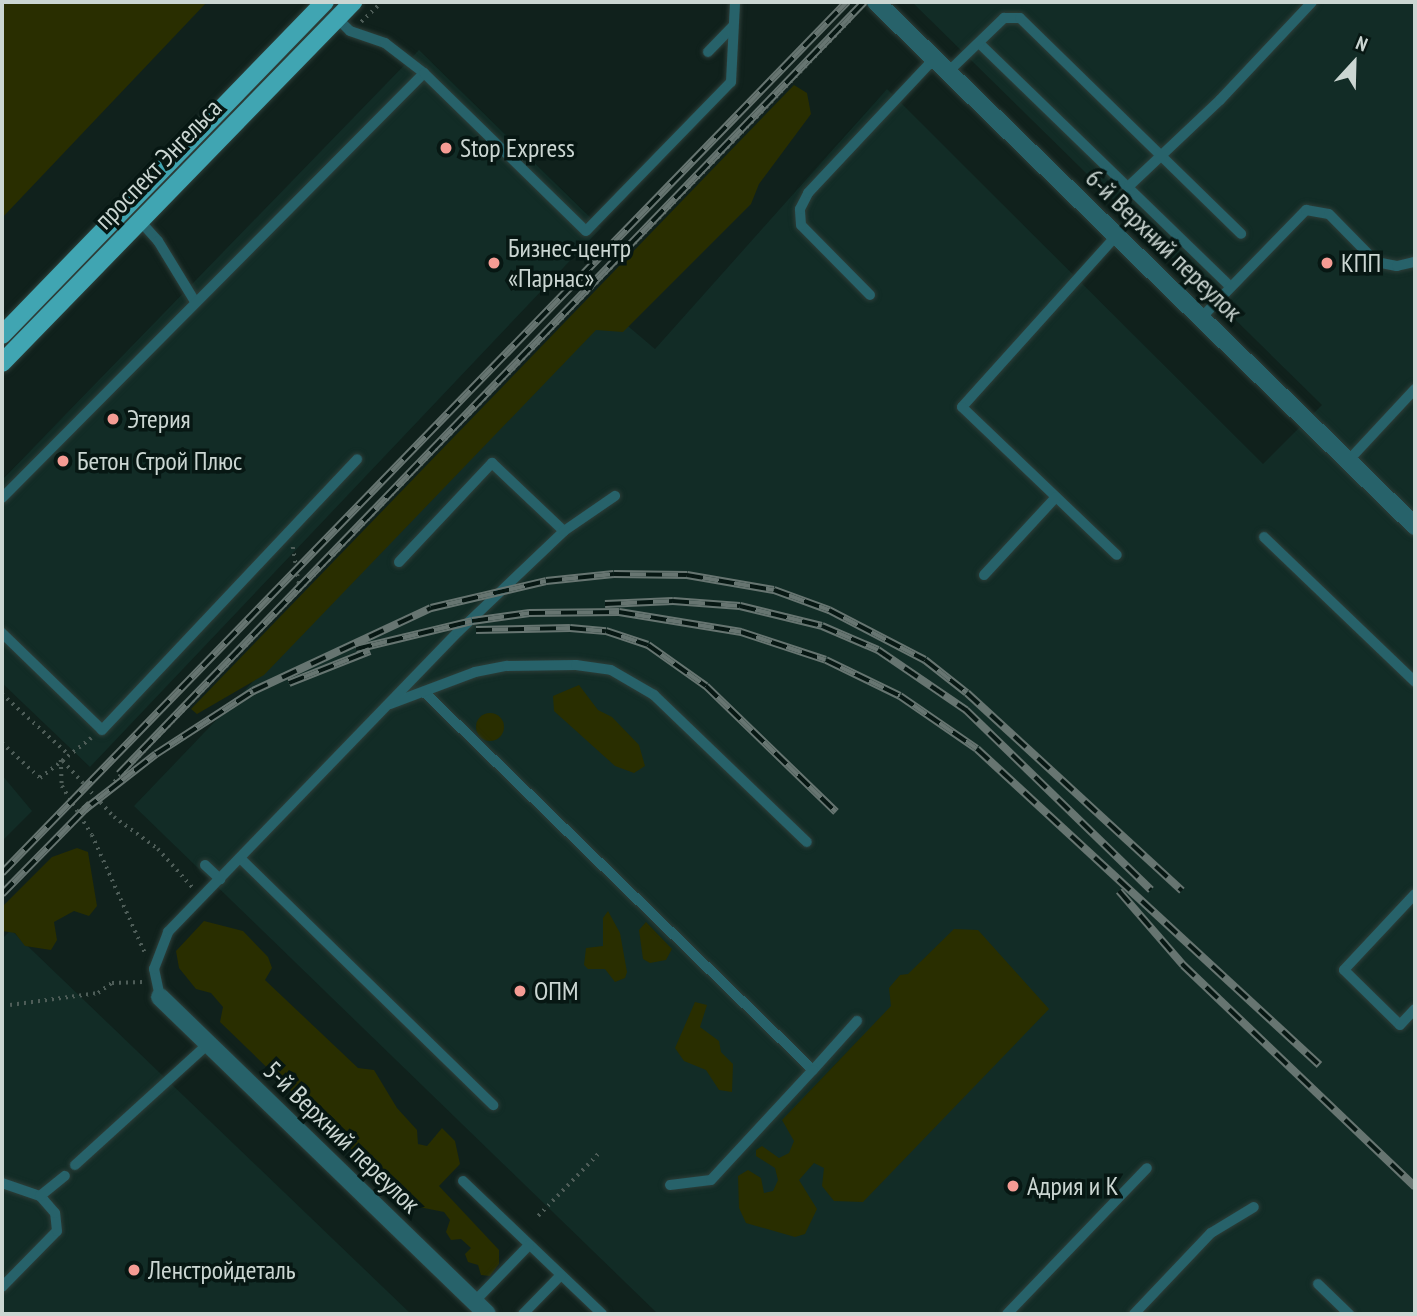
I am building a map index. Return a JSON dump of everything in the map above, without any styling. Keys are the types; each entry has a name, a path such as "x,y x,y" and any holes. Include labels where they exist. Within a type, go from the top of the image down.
{"main road":[{"name":"проспект Энгельса","path":"2,335 325,2"},
{"name":"проспект Энгельса","path":"2,363 352,2"}],"street":[{"name":"6-й Верхний переулок","path":"876,2 1415,526"},
{"name":"5-й Верхний переулок","path":"158,989 208,1044 481,1308"}],"lane":[{"path":"337,18 350,31 385,43 424,73 586,231 731,82 735,2"},
{"path":"1129,186 1163,155 1312,2"},
{"path":"948,72 1004,18 1020,18 1241,234"},
{"path":"708,52 732,27"},
{"path":"979,43 1230,286"},
{"path":"870,295 801,225 800,209 808,193 934,59"},
{"path":"2,498 194,300 424,73"},
{"path":"1200,318 1306,210 1329,214 1376,262 1397,266 1415,262"},
{"path":"140,220 158,241 194,300"},
{"path":"1116,236 962,407 1116,555"},
{"path":"1348,461 1415,389"},
{"path":"2,633 102,730 357,459"},
{"path":"399,562 492,463 564,531"},
{"path":"158,989 154,969 161,941 201,897 386,705 564,531 615,496"},
{"path":"984,575 1056,496"},
{"path":"1264,537 1415,682"},
{"path":"386,705 475,672 507,666 576,665 611,670 654,695 807,842"},
{"path":"424,692 813,1070"},
{"path":"240,858 493,1105"},
{"path":"205,865 220,879"},
{"path":"1415,894 1344,970 1400,1025 1415,1009"},
{"path":"670,1185 711,1180 858,1021"},
{"path":"75,1165 208,1044"},
{"path":"1007,1314 1147,1168"},
{"path":"40,1196 65,1176"},
{"path":"463,1181 601,1314"},
{"path":"2,1183 40,1196 55,1213 57,1231 2,1287"},
{"path":"1134,1314 1211,1233 1254,1207"},
{"path":"481,1308 529,1245"},
{"path":"523,1314 561,1275"},
{"path":"1318,1284 1349,1314"}],"path":[{"path":"350,31 382,2"},
{"path":"114,782 852,18"},
{"path":"284,536 293,543 300,590"},
{"path":"2,694 69,754"},
{"path":"2,743 40,778 102,730"},
{"path":"61,760 114,817 158,849 201,897"},
{"path":"61,760 62,786 92,835 154,969"},
{"path":"10,1005 98,993 112,983 158,989"},
{"path":"538,1216 600,1152"}],"shaded area":[{"path":"912,2 1415,2 1415,1314 658,1314 134,806 609,310 655,349 887,89 1263,464 1322,405"},
{"path":"419,50 601,228 90,767 2,683 2,480"},
{"path":"2,775 32,811 2,841"},
{"path":"11,930 411,1314 2,1314 2,939"}],"green space":[{"path":"2,2 207,2 2,218"},
{"path":"794,85 807,93 811,114 759,184 751,204 623,332 596,330 264,675 197,714 191,709"},
{"path":"579,685 598,710 612,717 639,745 645,766 634,773 615,766 554,711 553,696"},
{"path":"490,713 500,717 504,727 500,737 490,741 480,737 476,727 480,717"},
{"path":"77,848 88,852 97,906 89,916 74,911 54,922 57,940 51,950 25,946 15,933 2,931 2,907 52,857"},
{"path":"608,911 620,933 627,972 625,978 615,982 605,969 588,969 584,965 586,948 603,946 603,918"},
{"path":"204,921 243,931 268,957 272,968 265,980 358,1068 374,1070 397,1108 417,1130 418,1144 427,1146 442,1128 455,1141 460,1164 439,1186 499,1250 499,1264 490,1276 481,1275 478,1265 468,1262 465,1254 471,1248 461,1239 451,1240 446,1232 450,1220 444,1212 409,1205 220,1022 223,1007 211,993 196,989 179,968 176,951"},
{"path":"646,922 672,949 666,960 650,963 643,959 639,930"},
{"path":"954,929 978,930 1049,1009 863,1202 834,1201 822,1186 824,1168 814,1163 799,1180 817,1209 805,1234 795,1237 746,1223 739,1208 738,1176 748,1170 761,1178 764,1193 773,1191 778,1180 775,1168 756,1156 756,1150 762,1146 779,1158 789,1153 794,1141 782,1120 891,1006 889,988 900,975 908,974"},
{"path":"695,1002 707,1005 700,1027 719,1041 721,1052 733,1064 732,1092 719,1090 706,1070 684,1061 675,1048"}],"railway":[{"path":"2,873 847,2"},
{"path":"119,774 864,2"},
{"path":"84,810 156,754 253,691 431,608 546,581 614,574 687,575 774,590 829,610 925,660 967,693 1182,891"},
{"path":"605,604 673,601 740,606 822,626 878,650 966,710 1151,890"},
{"path":"356,649 472,621 529,613 619,612 741,632 826,660 900,696 977,749 1320,1065"},
{"path":"476,630 570,628 606,631 648,645 706,686 836,812"},
{"path":"289,683 370,651"},
{"path":"2,894 90,804"},
{"path":"1119,891 1183,965 1415,1187"}],"place":[{"name":"Stop Express","path":"446,148"},
{"name":"Бизнес-центр «Парнас»","path":"494,263"},
{"name":"КПП","path":"1327,263"},
{"name":"Этерия","path":"113,419"},
{"name":"Бетон Строй Плюс","path":"63,461"},
{"name":"ОПМ","path":"520,991"},
{"name":"Адрия и К","path":"1013,1186"},
{"name":"Ленстройдеталь","path":"134,1270"}]}
